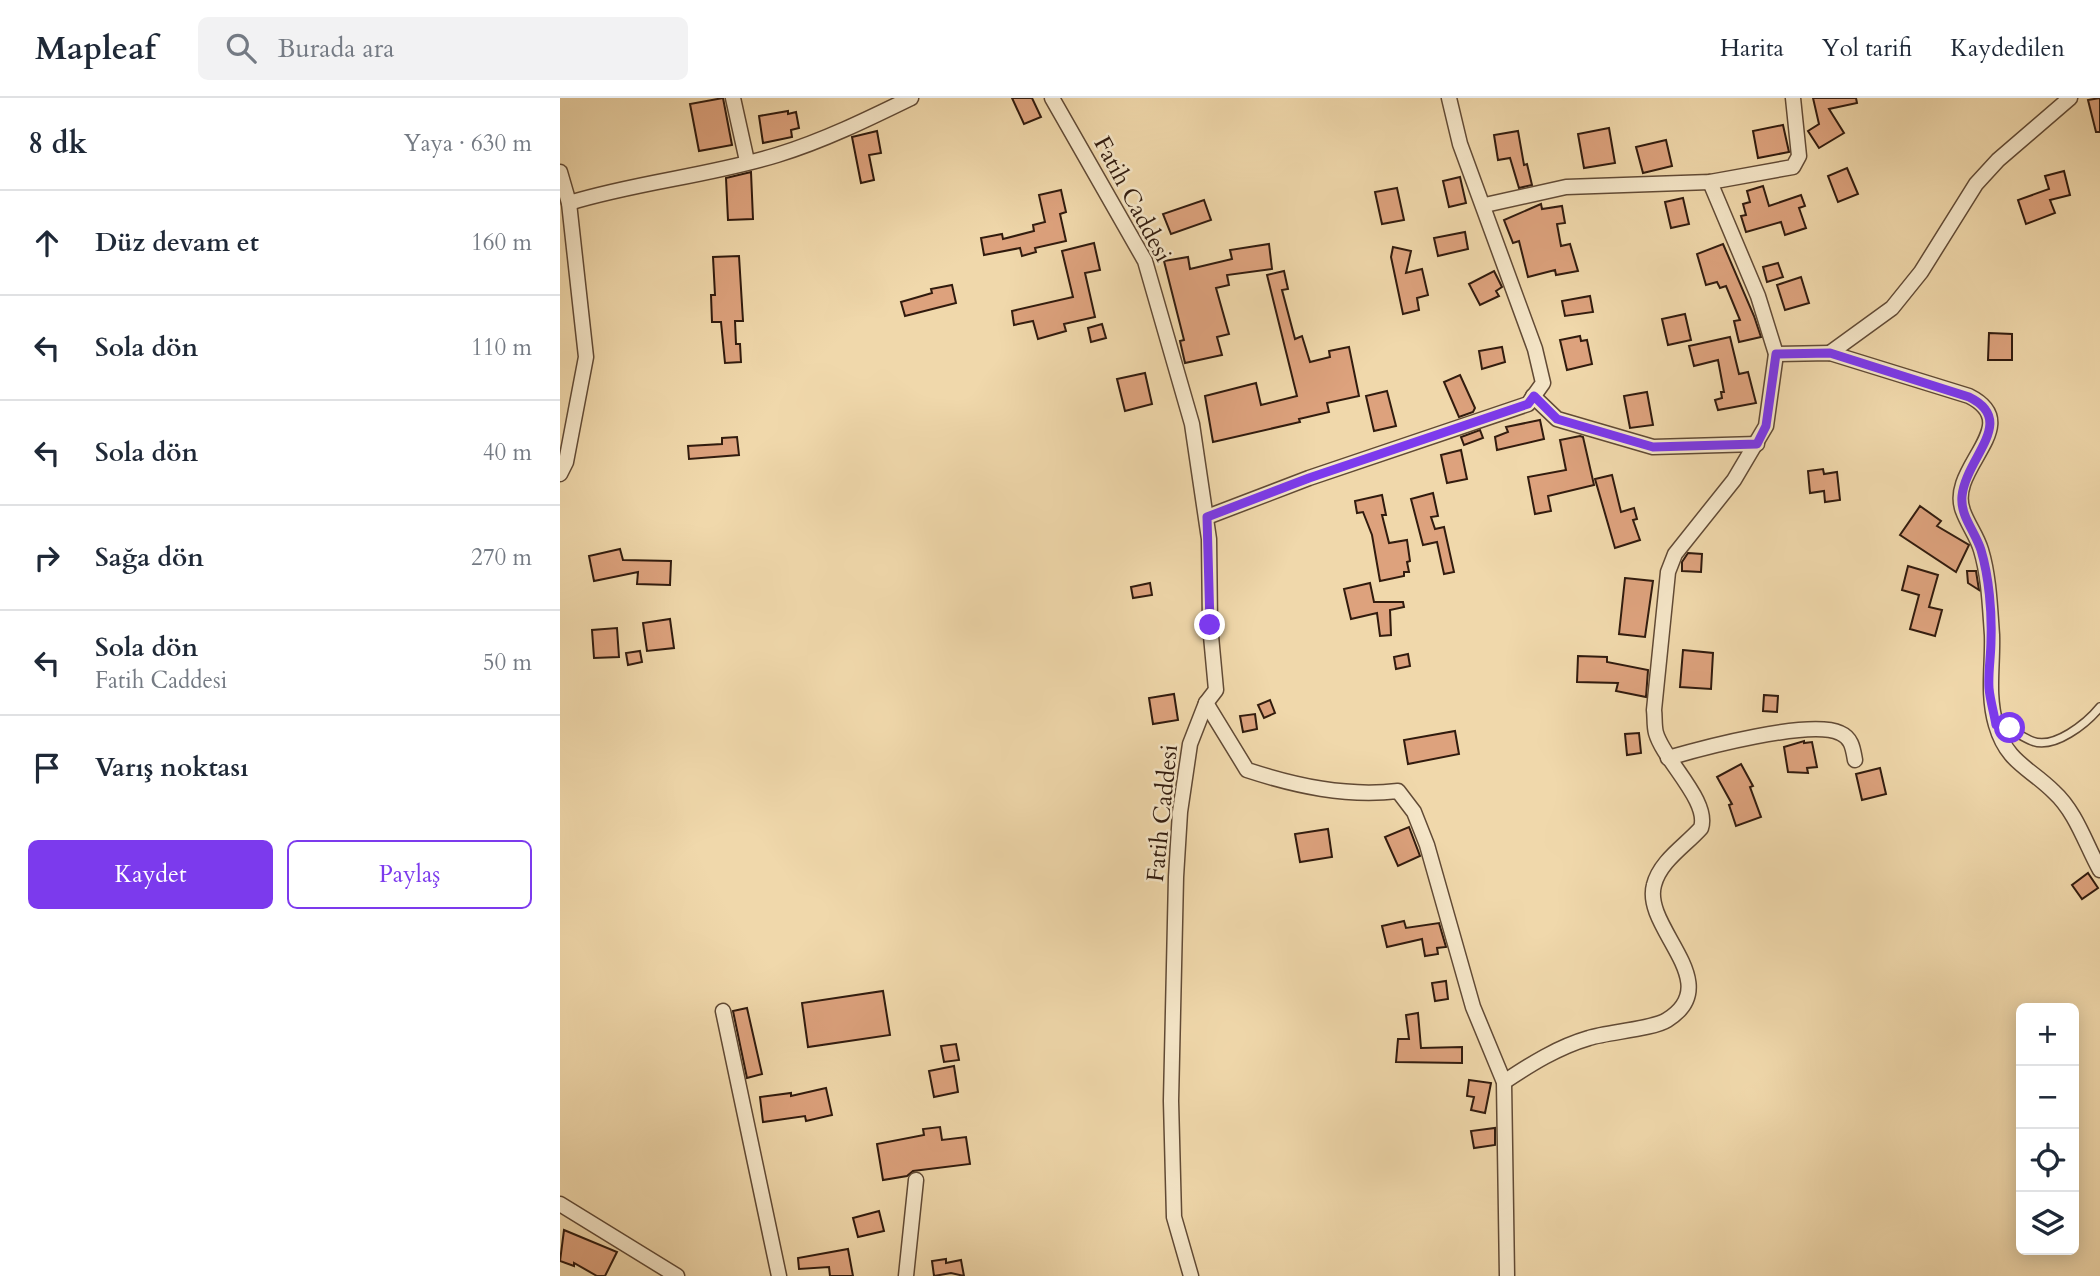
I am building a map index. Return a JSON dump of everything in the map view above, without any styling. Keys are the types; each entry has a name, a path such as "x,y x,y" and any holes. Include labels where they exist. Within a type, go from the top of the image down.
{"street":[{"path":"733,98 747,162"},
{"path":"569,202 612,190 778,155 872,117 911,98"},
{"name":"Fatih Caddesi","path":"1052,98 1145,261 1192,424 1207,517 1210,625 1216,690 1206,703 1190,744 1180,812 1171,1101 1174,1217 1191,1276"},
{"path":"1207,517 1309,478 1528,404 1543,383 1535,349 1485,205 1460,144 1449,98"},
{"path":"1485,205 1566,187 1710,182 1793,167 1799,156 1793,98"},
{"path":"1830,353 1892,308 1921,272 1976,184 1998,160 2068,98"},
{"path":"560,172 569,202 586,357 566,462 560,474"},
{"path":"1504,1082 1543,1056 1588,1038 1667,1020 1684,1002 1688,975 1656,906 1653,888 1658,872 1701,828 1704,821 1697,801 1668,758 1656,733 1654,710 1668,572 1675,554 1734,480 1766,426 1776,354 1758,296 1710,182"},
{"path":"1776,354 1830,353 1969,397 1985,405 1991,414 1992,425 1964,482 1961,508 1980,547 1984,564 1992,636 1989,688 1996,725 2006,750 2022,768 2055,793 2084,836 2100,870"},
{"path":"1534,396 1557,419 1653,447 1757,444"},
{"path":"1206,703 1247,770 1296,786 1371,794 1398,791 1414,812 1427,845 1473,1007 1504,1082 1507,1276"},
{"path":"1668,758 1759,737 1812,730 1838,732 1846,737 1852,743 1855,760"},
{"path":"723,1011 779,1276"},
{"path":"906,1276 916,1180"},
{"path":"560,1204 677,1276"}],"lane":[{"path":"1996,725 2010,728 2034,742 2045,743 2091,718 2100,707"}],"building":[{"path":"723,98 732,145 699,151 690,104"},
{"path":"1012,98 1032,98 1041,117 1024,124"},
{"path":"1813,98 1856,98 1857,103 1829,109 1844,133 1819,148 1808,131 1819,124"},
{"path":"2100,98 2100,132 2096,132 2088,100"},
{"path":"788,111 788,114 796,112 799,128 791,130 792,137 763,143 759,116"},
{"path":"1783,125 1789,152 1758,158 1753,131"},
{"path":"1609,128 1615,163 1584,168 1578,134"},
{"path":"877,131 881,153 869,155 874,180 861,183 852,137"},
{"path":"1518,131 1524,165 1527,164 1532,185 1519,188 1510,158 1498,160 1494,135"},
{"path":"1666,140 1672,166 1643,173 1636,147"},
{"path":"1847,168 1858,194 1838,202 1828,176"},
{"path":"2064,171 2070,195 2050,200 2055,213 2026,224 2018,200 2049,189 2045,176"},
{"path":"751,172 753,219 728,220 726,178"},
{"path":"1460,177 1466,203 1449,207 1443,181"},
{"path":"1763,186 1769,206 1801,195 1805,206 1799,208 1806,228 1785,235 1781,222 1746,232 1741,216 1746,215 1743,204 1750,202 1747,191"},
{"path":"1397,188 1404,220 1382,224 1375,192"},
{"path":"1061,190 1066,212 1060,214 1066,241 1035,248 1036,252 1022,256 1020,248 984,255 981,238 1002,234 1003,239 1034,231 1033,225 1045,222 1039,195"},
{"path":"1683,198 1689,224 1671,228 1665,202"},
{"path":"1204,200 1211,220 1171,234 1163,214"},
{"path":"1541,204 1542,209 1562,206 1565,223 1557,224 1561,246 1570,244 1578,271 1556,275 1555,270 1528,277 1519,241 1513,243 1504,220"},
{"path":"1465,232 1468,249 1438,256 1434,238"},
{"path":"1094,243 1100,270 1085,273 1095,317 1064,324 1066,331 1038,339 1033,321 1014,325 1012,311 1073,297 1062,251"},
{"path":"1269,244 1272,269 1227,275 1229,285 1216,288 1229,334 1217,337 1222,355 1185,363 1180,341 1184,340 1164,261 1188,257 1190,269 1232,259 1230,250"},
{"path":"1723,244 1761,337 1739,342 1734,321 1740,320 1726,286 1720,288 1717,282 1706,285 1697,254"},
{"path":"1393,247 1411,251 1406,273 1422,269 1428,295 1417,298 1419,310 1403,314 1391,257"},
{"path":"739,256 743,321 735,321 736,344 740,344 741,362 725,363 721,322 712,322 711,295 715,295 713,257"},
{"path":"1778,263 1783,277 1767,282 1763,267"},
{"path":"1284,271 1288,289 1282,290 1295,339 1302,336 1310,362 1330,357 1329,351 1349,347 1359,396 1327,403 1329,412 1299,419 1300,422 1213,442 1205,396 1256,383 1261,405 1297,396 1267,275"},
{"path":"1494,271 1502,287 1496,291 1499,296 1480,305 1469,284"},
{"path":"1801,277 1809,303 1785,310 1777,285"},
{"path":"952,285 956,303 905,316 901,302 932,293 931,289"},
{"path":"1590,296 1593,312 1565,316 1562,301"},
{"path":"1685,314 1691,340 1668,345 1662,319"},
{"path":"1102,324 1106,338 1091,342 1088,328"},
{"path":"1989,333 2012,334 2012,360 1988,360"},
{"path":"1580,336 1581,341 1587,340 1592,364 1567,370 1560,340"},
{"path":"1730,337 1739,374 1748,372 1756,403 1718,410 1715,400 1722,398 1721,392 1724,392 1718,360 1694,366 1689,346"},
{"path":"1502,347 1505,362 1482,369 1479,351"},
{"path":"1145,373 1152,404 1125,411 1117,379"},
{"path":"1460,375 1475,408 1473,412 1459,417 1444,382"},
{"path":"1387,391 1396,426 1374,431 1366,396"},
{"path":"1647,392 1653,425 1630,428 1624,396"},
{"path":"1540,420 1544,439 1497,450 1495,437 1508,432 1506,427"},
{"path":"1480,430 1483,438 1464,445 1461,437"},
{"path":"737,437 739,455 689,459 688,446 722,444 722,438"},
{"path":"1583,437 1594,485 1548,496 1551,511 1535,514 1528,477 1566,470 1560,440"},
{"path":"1461,450 1467,479 1447,483 1441,455"},
{"path":"1823,469 1824,474 1837,472 1840,500 1825,502 1824,491 1810,493 1808,471"},
{"path":"1612,475 1621,512 1634,508 1637,519 1633,520 1640,540 1615,548 1595,479"},
{"path":"1433,493 1438,516 1431,517 1435,529 1444,527 1454,572 1444,574 1437,542 1423,545 1411,499"},
{"path":"1382,495 1386,515 1382,515 1389,543 1407,540 1410,561 1407,562 1409,572 1404,572 1404,576 1380,581 1372,535 1363,512 1357,513 1355,501"},
{"path":"1920,506 1941,521 1937,526 1969,545 1956,572 1900,535"},
{"path":"620,549 623,560 671,561 670,585 637,584 638,572 594,581 589,556"},
{"path":"1688,553 1702,554 1701,572 1682,571 1682,562"},
{"path":"1908,566 1938,575 1929,607 1942,610 1935,636 1910,629 1919,595 1902,590"},
{"path":"1967,571 1976,571 1979,590 1968,583"},
{"path":"1625,578 1653,581 1645,637 1619,634"},
{"path":"1150,583 1152,595 1133,598 1131,587"},
{"path":"1370,583 1374,602 1403,602 1404,607 1390,610 1391,635 1380,636 1377,613 1351,619 1344,589"},
{"path":"670,619 674,648 647,651 643,623"},
{"path":"617,628 619,657 594,658 592,630"},
{"path":"1683,650 1713,653 1711,689 1680,687"},
{"path":"640,651 642,662 628,665 626,653"},
{"path":"1408,654 1410,666 1396,669 1394,657"},
{"path":"1578,656 1607,657 1607,662 1648,670 1646,697 1616,691 1618,683 1577,682"},
{"path":"1174,694 1178,720 1153,724 1149,698"},
{"path":"1764,695 1778,696 1777,712 1763,711"},
{"path":"1270,700 1275,713 1264,718 1258,705"},
{"path":"1255,714 1257,729 1243,732 1240,716"},
{"path":"1455,731 1459,754 1408,764 1404,740"},
{"path":"1639,733 1641,753 1627,755 1625,734"},
{"path":"1804,741 1812,742 1817,767 1807,768 1808,773 1788,772 1784,747"},
{"path":"1741,764 1753,786 1750,787 1761,817 1736,826 1729,805 1732,804 1717,777"},
{"path":"1880,768 1886,794 1862,800 1856,774"},
{"path":"1409,827 1420,856 1398,866 1385,837"},
{"path":"1328,829 1332,857 1300,862 1295,834"},
{"path":"2088,873 2098,888 2082,899 2072,885"},
{"path":"1404,921 1406,928 1439,923 1446,947 1437,948 1438,954 1425,956 1422,939 1387,947 1382,926"},
{"path":"1446,981 1448,999 1435,1001 1432,983"},
{"path":"883,991 890,1035 808,1047 802,1003"},
{"path":"747,1008 762,1074 747,1078 733,1011"},
{"path":"1418,1013 1421,1048 1462,1047 1462,1063 1396,1062 1398,1039 1409,1039 1406,1015"},
{"path":"956,1044 959,1060 944,1062 941,1046"},
{"path":"954,1066 958,1092 934,1097 929,1071"},
{"path":"1469,1080 1491,1083 1485,1113 1471,1110 1474,1097 1467,1096"},
{"path":"826,1088 832,1115 806,1121 805,1116 763,1122 760,1097 791,1093 791,1096"},
{"path":"940,1127 942,1140 966,1137 970,1164 913,1171 907,1176 883,1180 877,1144 924,1135 923,1129"},
{"path":"1495,1128 1495,1145 1474,1148 1471,1131"},
{"path":"879,1211 884,1231 858,1237 853,1218"},
{"path":"564,1230 617,1252 605,1276 597,1276 574,1263 574,1266 560,1261"},
{"path":"848,1249 853,1276 830,1276 829,1267 799,1269 798,1258"},
{"path":"946,1259 946,1263 961,1260 964,1276 951,1273 934,1276 932,1261"}],"route":[{"path":"1210,625 1211,583 1207,517 1309,478 1528,404 1534,396 1557,419 1653,447 1678,449 1757,444 1766,426 1776,354 1830,353 1969,397 1985,405 1991,414 1992,425 1964,482 1961,508 1980,547 1984,564 1992,636 1989,688 1996,725 2010,728"}]}
